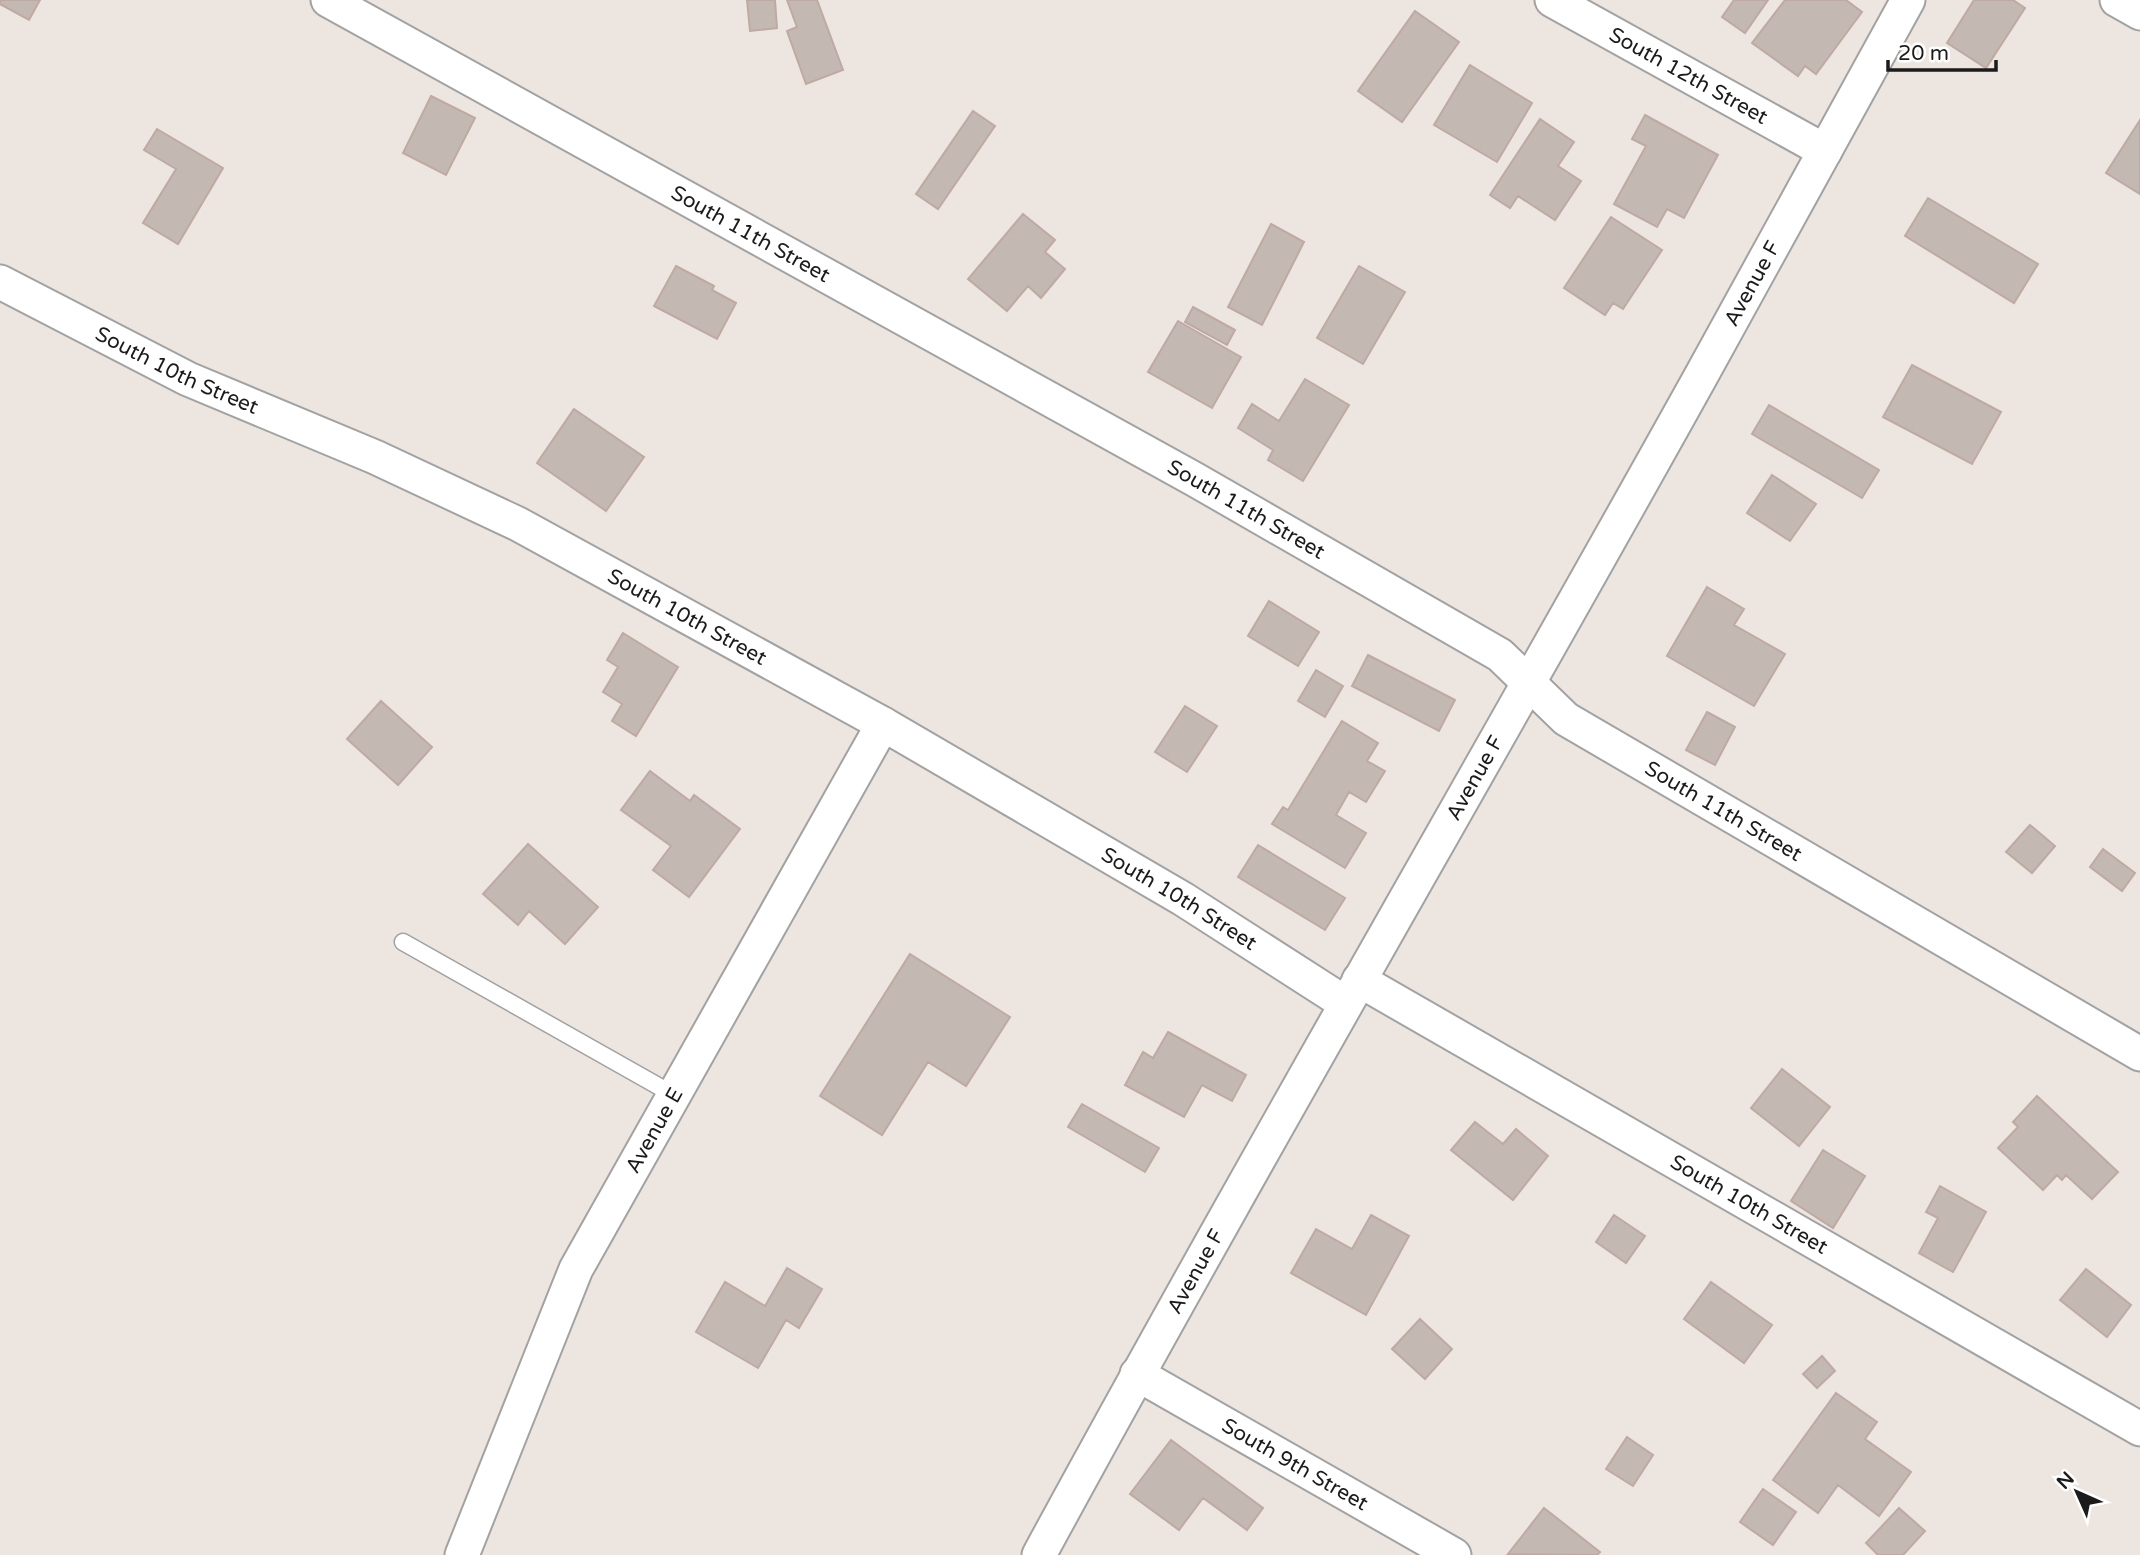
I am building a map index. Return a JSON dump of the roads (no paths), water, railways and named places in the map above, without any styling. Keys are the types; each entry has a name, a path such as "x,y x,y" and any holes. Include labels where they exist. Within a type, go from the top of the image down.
{"street":[{"name":"South 11th Street","path":"328,0 1194,479 1500,656 1566,719 2140,1054"},
{"name":"South 12th Street","path":"1552,0 1825,151"},
{"name":"Avenue F","path":"1039,1555 1137,1374 1352,991 1703,373 1908,0"},
{"path":"2117,0 2140,13"},
{"name":"South 10th Street","path":"0,282 188,379 374,457 518,524 883,724 1183,899 2140,1429"},
{"name":"Avenue E","path":"462,1555 576,1269 883,724"},
{"name":"South 9th Street","path":"1137,1374 1454,1555"}],"lane":[{"path":"403,942 674,1095"}]}
